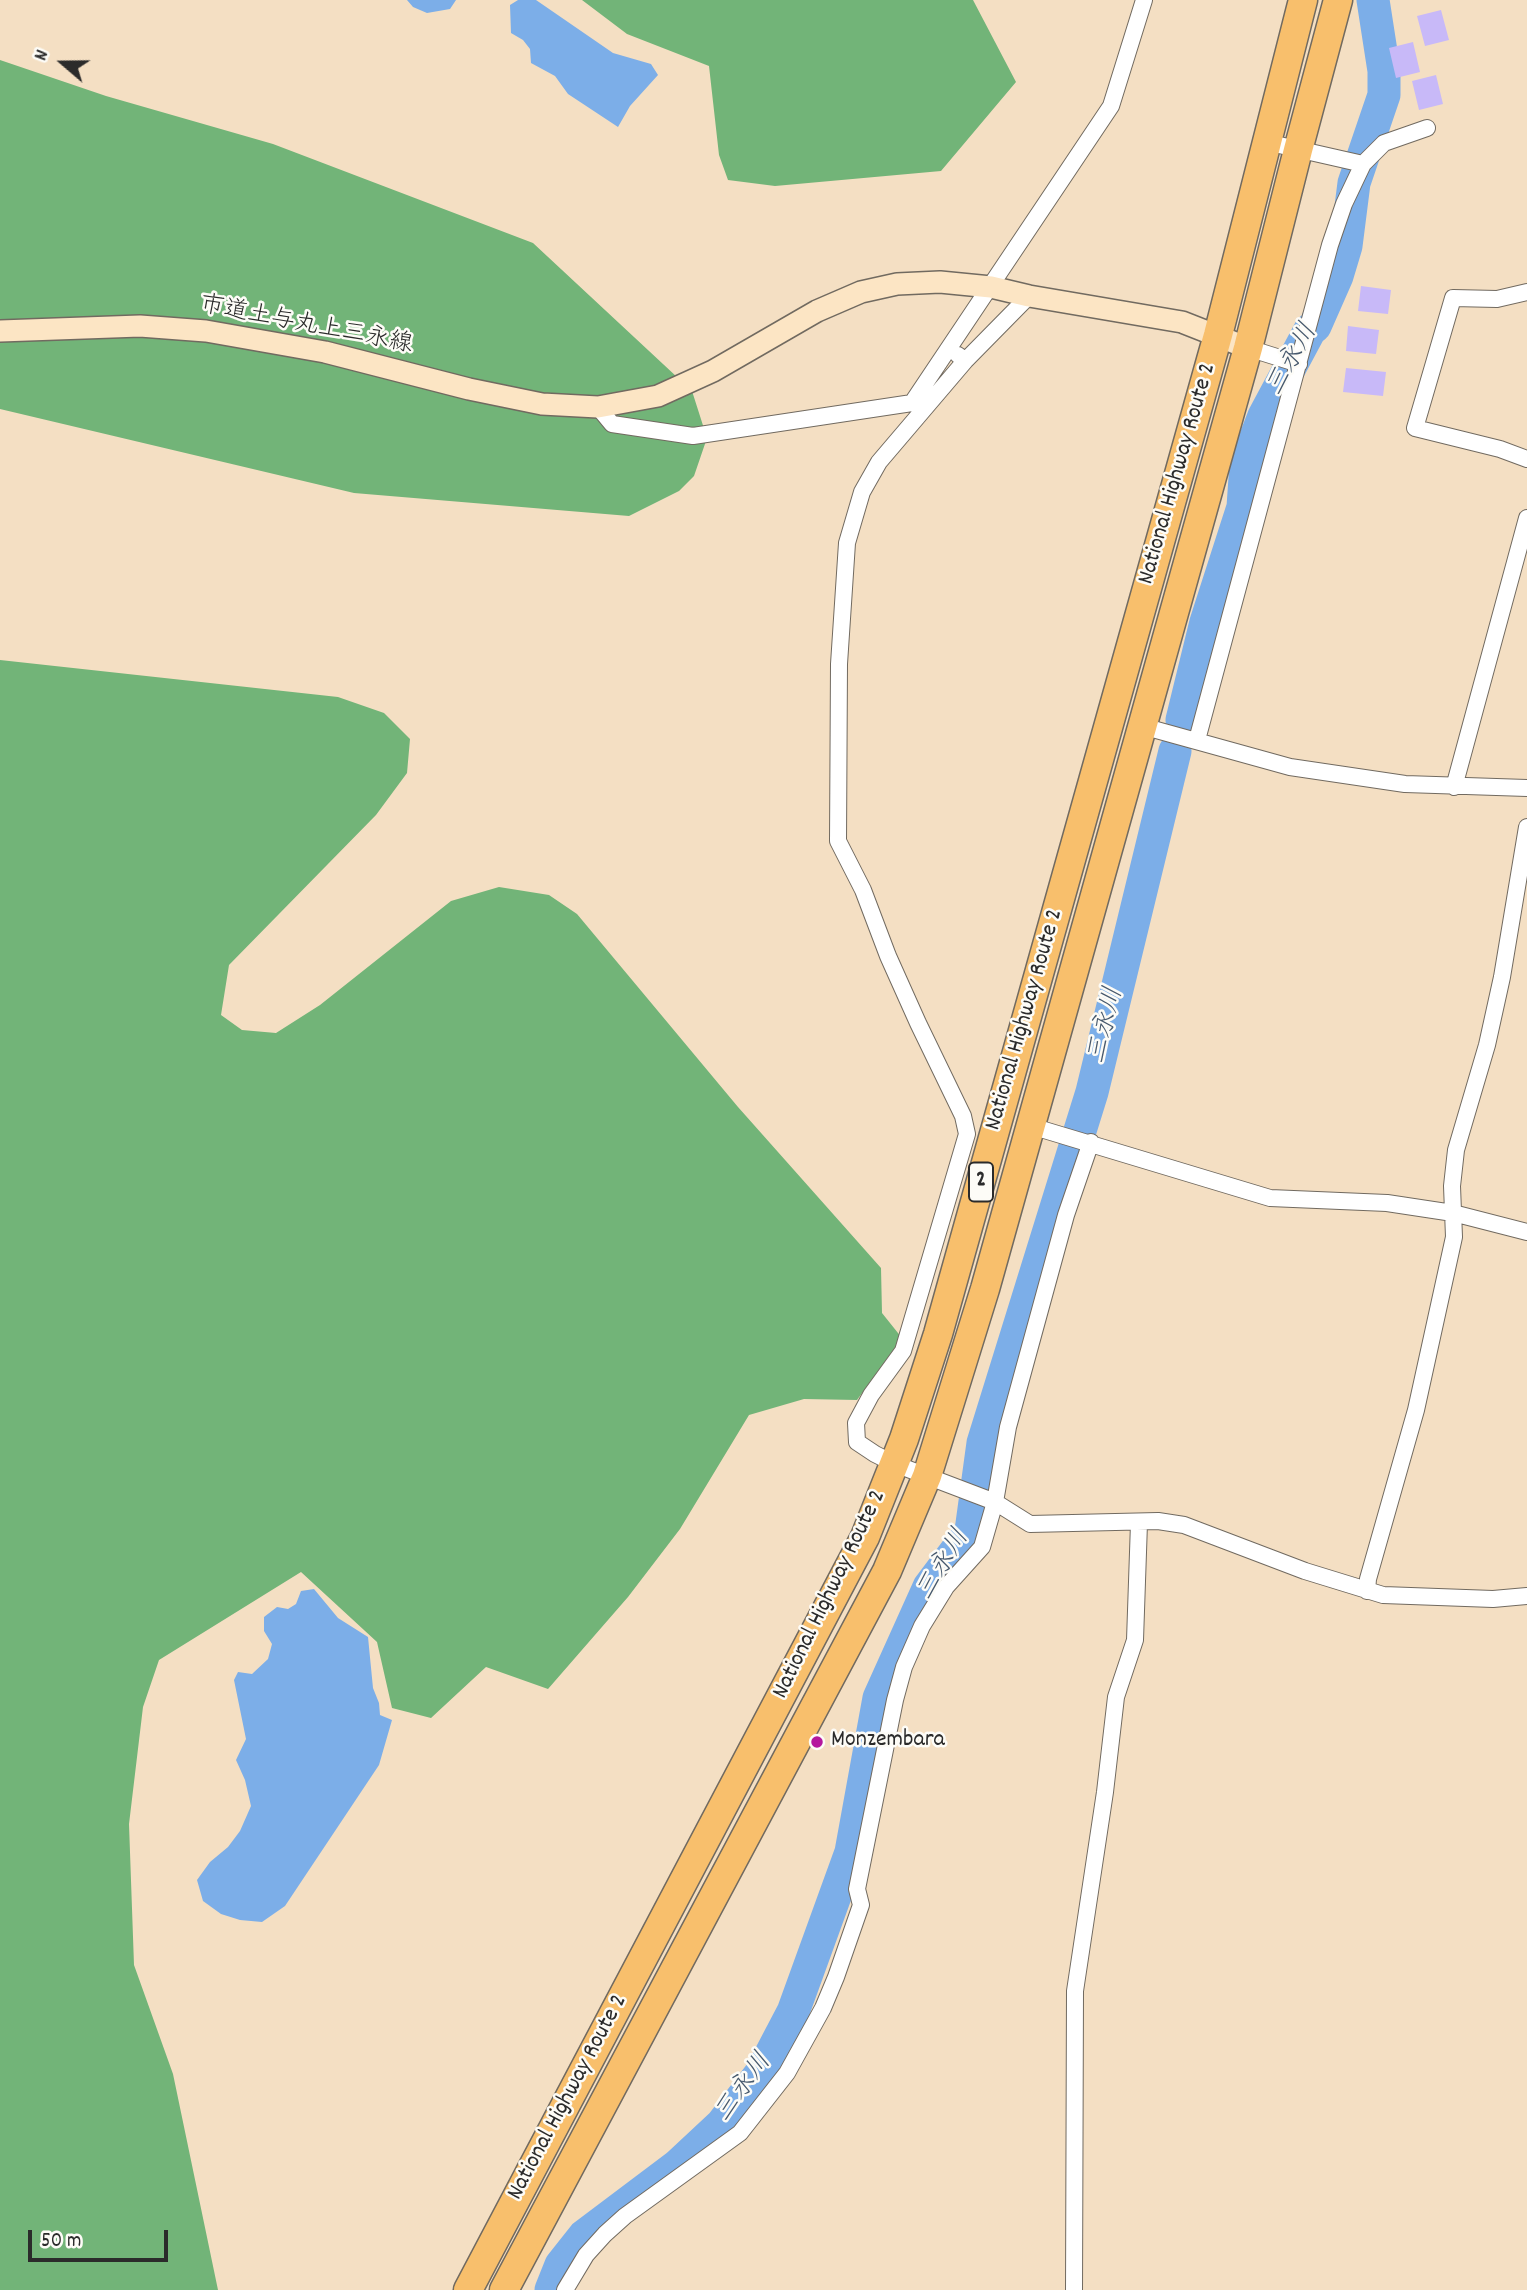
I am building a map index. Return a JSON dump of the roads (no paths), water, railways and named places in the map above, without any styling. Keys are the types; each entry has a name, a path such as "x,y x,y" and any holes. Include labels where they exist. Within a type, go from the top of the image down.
{"highway":[{"name":"National Highway Route 2","path":"468,2290 865,1537 895,1464 938,1334 1217,335 1303,0"},
{"name":"National Highway Route 2","path":"504,2290 938,1480 985,1289 1042,1129 1142,726 1248,348 1297,150 1338,0"}],"street":[{"path":"598,407 612,424 693,436 912,402 1111,106 1144,0"},
{"path":"1197,740 1330,245 1344,204 1363,164 1384,144 1427,128"},
{"path":"1266,142 1363,164"},
{"name":"市道土与丸上三永線","path":"0,331 140,326 206,331 325,352 469,389 542,404 598,407 659,396 713,371 817,311 861,292 897,284 940,282 991,287 1182,322 1248,348"},
{"path":"1527,292 1497,299 1452,298 1415,428 1500,449 1527,459"},
{"path":"1029,296 965,360 879,461 862,492 847,543 839,664 838,841 863,890 888,957 962,1116 967,1134 903,1351 871,1395 856,1423 857,1442 895,1464 992,1500 1030,1524 1157,1521 1184,1525 1305,1571 1383,1595 1493,1599 1527,1596"},
{"path":"949,348 965,360"},
{"path":"1248,348 1299,364"},
{"path":"1454,787 1527,518"},
{"path":"1142,726 1290,767 1405,784 1527,788"},
{"path":"1367,1591 1368,1578 1416,1410 1454,1237 1452,1186 1456,1150 1502,977 1527,827"},
{"path":"1042,1129 1270,1198 1387,1203 1453,1213 1527,1232"},
{"path":"565,2290 586,2255 605,2234 740,2133 787,2073 810,2033 836,1977 861,1905 857,1889 895,1700 922,1626 946,1587 982,1546 1008,1427 1086,1141"},
{"path":"1074,2290 1075,1991 1105,1793 1116,1697 1135,1640 1139,1523"}],"water":[{"path":"407,0 456,0 450,9 427,13 413,7"},
{"path":"518,0 536,0 613,53 651,64 658,75 630,106 618,127 568,94 555,76 531,63 530,49 523,40 511,33 510,5"},
{"path":"314,1589 338,1618 368,1637 373,1688 380,1715 392,1720 379,1765 285,1906 262,1922 240,1920 221,1914 203,1901 197,1880 210,1862 228,1847 240,1831 251,1806 245,1780 236,1760 246,1739 234,1680 238,1672 252,1674 268,1659 272,1644 264,1631 264,1617 277,1607 288,1609 296,1604 301,1591"}],"waterway":[{"name":"三永川","path":"1182,720 1206,622 1243,507 1246,463 1264,416 1310,330 1315,326 1337,276 1346,246 1354,183 1384,95 1384,71 1373,0"},
{"name":"三永川","path":"551,2290 561,2265 584,2236 677,2166 722,2124 761,2073 793,2012 851,1852 879,1698 929,1587 971,1531 983,1443 1092,1092 1175,751"}],"place":[{"name":"Monzembara","path":"817,1742"}]}
